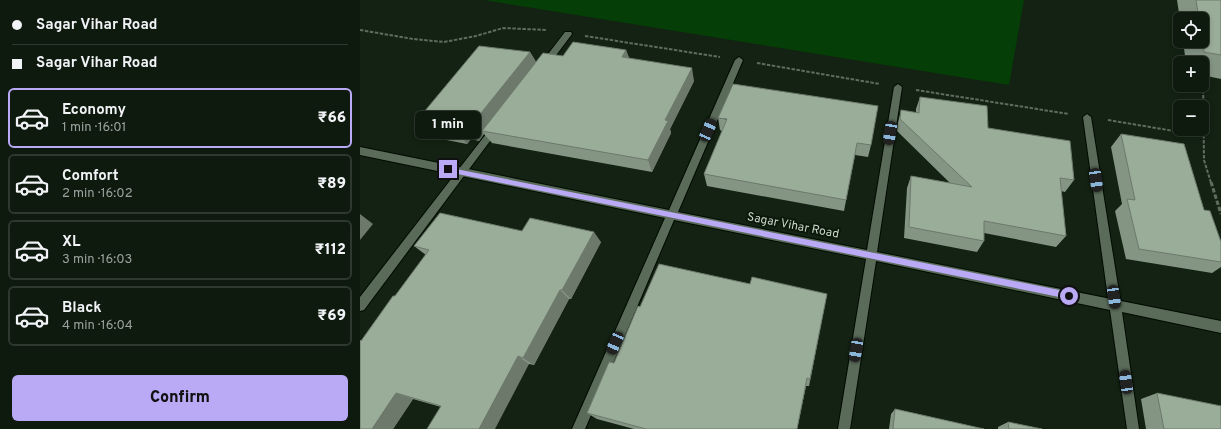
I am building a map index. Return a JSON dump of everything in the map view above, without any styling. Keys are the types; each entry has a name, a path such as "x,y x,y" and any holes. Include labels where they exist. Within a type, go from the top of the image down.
{"street":[{"path":"540,70 568,34"},
{"path":"578,429 739,60"},
{"path":"844,429 898,87"},
{"path":"1087,117 1133,429"},
{"path":"360,306 503,119"},
{"name":"Sagar Vihar Road","path":"360,151 1221,327"}],"path":[{"path":"360,30 413,39 444,42 476,36 503,28 538,29 739,60 1173,131"},
{"path":"1204,136 1204,160 1221,214"}],"green space":[{"path":"484,0 1024,0 1009,85"}],"building":[{"path":"1196,0 1221,0 1221,55 1204,52 1203,48 1209,48 1209,12 1198,12"},
{"path":"573,42 626,50 622,57 692,68 665,120 668,121 648,160 482,131 543,53 563,56"},
{"path":"479,46 530,52 469,128 460,127 457,131 414,124"},
{"path":"733,84 878,106 871,145 857,143 846,200 704,174 727,119 718,118"},
{"path":"920,97 987,106 988,128 1070,141 1074,180 1060,178 1066,236 984,221 984,241 909,227 911,176 972,187 900,119 901,110 919,113"},
{"path":"1121,134 1184,144 1204,210 1210,211 1221,242 1221,262 1139,249 1127,199 1135,200"},
{"path":"440,213 522,231 530,218 594,232 523,358 518,356 479,429 427,429 441,406 396,393 372,429 360,429 360,340 361,341 393,296 395,296 429,250 414,246"},
{"path":"659,264 750,284 752,277 827,294 810,379 807,378 797,429 646,429 587,413 609,362 614,363 638,306 640,307"},
{"path":"1157,393 1221,406 1221,429 1164,429"},
{"path":"895,409 984,429 893,429"},
{"path":"1008,422 1042,429 1009,429"}],"route":[{"path":"448,169 1069,296"}]}
